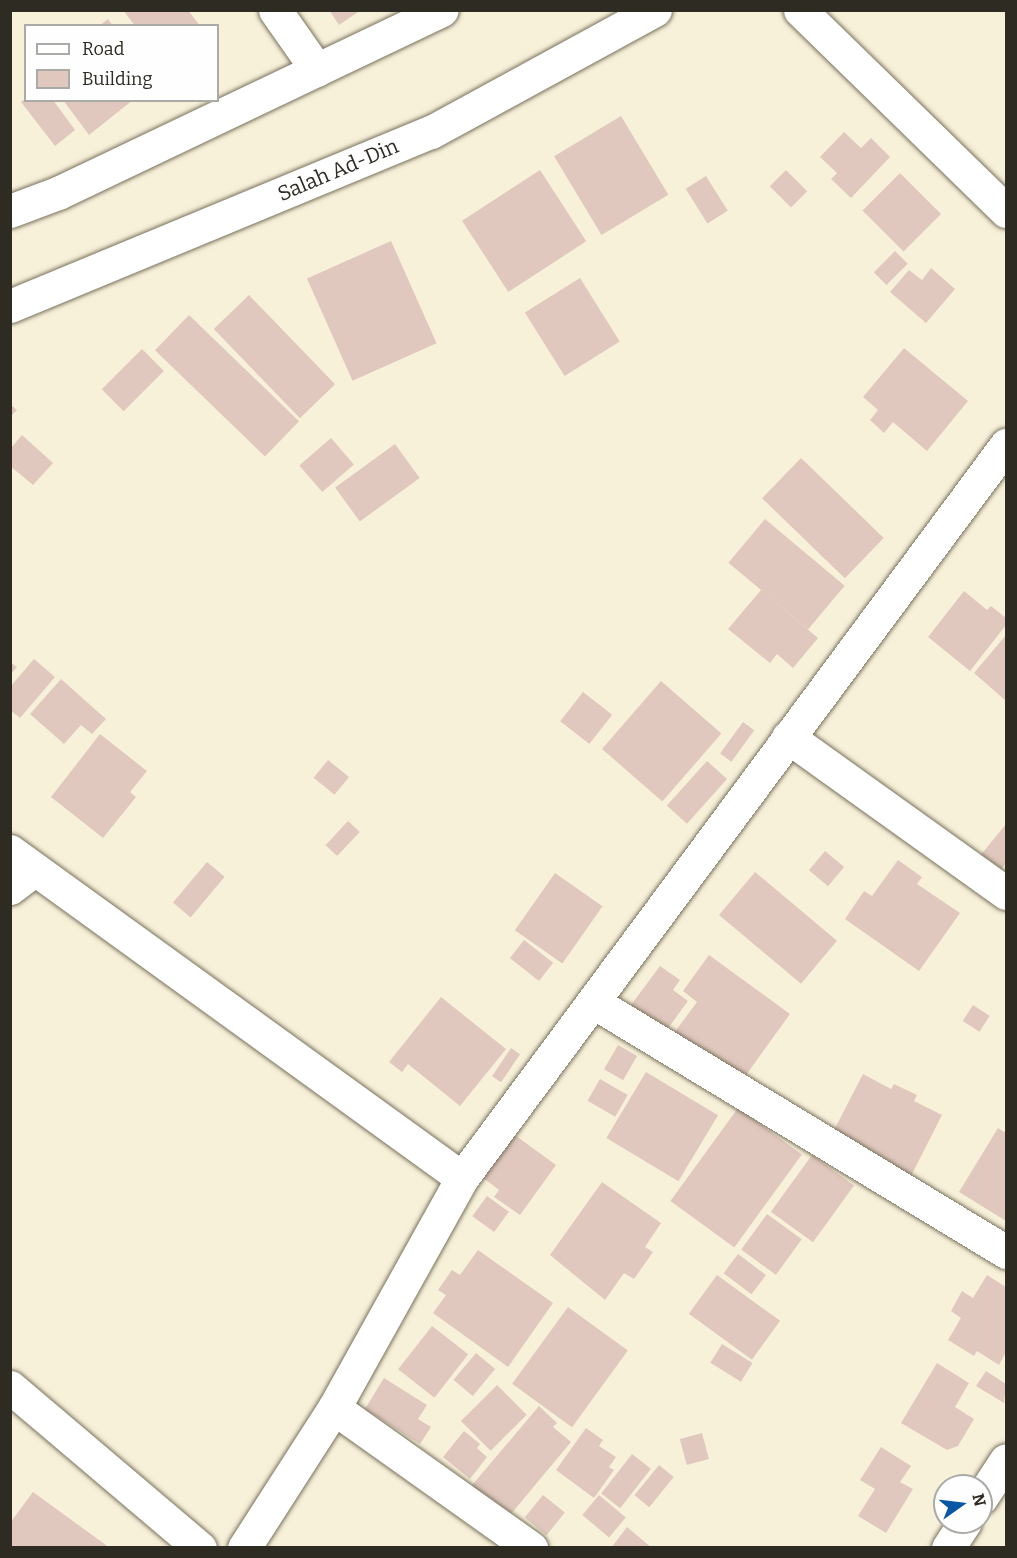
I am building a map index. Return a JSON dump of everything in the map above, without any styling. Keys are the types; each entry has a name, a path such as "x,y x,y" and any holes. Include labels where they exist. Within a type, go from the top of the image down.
{"main road":[{"path":"275,10 317,70"},
{"path":"10,211 58,193 442,10"},
{"name":"Salah Ad-Din","path":"10,306 431,132 655,10"},
{"path":"800,10 1006,211"},
{"path":"243,1548 334,1408 462,1178 595,1003 788,737 1006,445"},
{"path":"788,737 1006,893"},
{"path":"19,870 462,1178"},
{"path":"595,1003 1006,1252"},
{"path":"10,1388 200,1548"},
{"path":"334,1408 531,1548"},
{"path":"993,1480 1006,1460"},
{"path":"948,1548 957,1534"}],"building":[{"path":"123,10 188,10 198,24 134,24"},
{"path":"329,10 361,10 339,25"},
{"path":"108,19 112,24 102,24"},
{"path":"24,100 24,102 54,102 75,130 55,146 21,102"},
{"path":"64,102 130,102 89,135"},
{"path":"621,116 668,195 602,235 554,156"},
{"path":"844,132 861,148 871,138 890,157 851,198 831,179 837,173 820,157"},
{"path":"540,170 586,241 508,292 462,221"},
{"path":"786,170 807,191 791,207 770,186"},
{"path":"900,173 941,214 904,251 863,210"},
{"path":"706,176 728,211 707,223 686,189"},
{"path":"391,241 437,343 353,381 307,278"},
{"path":"895,251 908,264 887,285 874,272"},
{"path":"931,268 955,289 926,323 890,292 909,270 922,280"},
{"path":"580,278 620,342 565,376 525,312"},
{"path":"249,295 335,384 300,418 214,329"},
{"path":"189,315 299,421 265,457 155,350"},
{"path":"904,348 968,401 927,451 893,422 884,433 870,420 878,410 863,397"},
{"path":"142,349 164,371 124,411 102,389"},
{"path":"10,404 17,410 10,417"},
{"path":"22,435 53,463 33,485 10,466 10,449"},
{"path":"331,438 354,464 322,492 299,466"},
{"path":"395,444 420,478 360,521 335,487"},
{"path":"801,458 884,538 845,578 762,498"},
{"path":"765,519 845,586 808,630 728,563"},
{"path":"761,590 818,638 793,668 777,654 770,663 728,629"},
{"path":"964,591 987,610 991,606 1006,618 1006,625 970,671 928,637"},
{"path":"1006,635 1006,701 974,673"},
{"path":"34,659 55,677 20,718 10,710 10,687"},
{"path":"10,662 17,667 10,675"},
{"path":"61,679 106,719 92,734 81,725 64,744 30,714"},
{"path":"661,681 721,733 662,801 602,749"},
{"path":"583,692 612,715 589,744 560,721"},
{"path":"743,722 754,730 731,762 720,754"},
{"path":"100,734 147,771 130,792 136,797 103,838 51,797"},
{"path":"328,760 349,777 335,795 314,778"},
{"path":"707,761 727,779 687,824 667,806"},
{"path":"348,821 360,832 337,856 325,845"},
{"path":"1006,824 1006,863 998,873 979,857"},
{"path":"825,851 844,867 828,886 809,870"},
{"path":"898,860 922,877 917,884 960,913 919,971 845,919 864,891 872,896"},
{"path":"207,862 225,877 191,917 173,903"},
{"path":"755,872 837,941 801,984 719,915"},
{"path":"555,873 603,906 562,964 515,930"},
{"path":"524,940 553,963 539,981 510,958"},
{"path":"709,955 790,1014 741,1082 674,1033 697,1002 683,991"},
{"path":"660,966 680,980 673,990 688,1001 666,1031 631,1005"},
{"path":"441,997 506,1049 460,1106 408,1064 402,1072 389,1062"},
{"path":"973,1005 990,1016 979,1032 963,1021"},
{"path":"618,1045 637,1056 623,1080 604,1069"},
{"path":"511,1048 520,1054 501,1082 492,1076"},
{"path":"646,1072 718,1115 678,1181 606,1138"},
{"path":"863,1074 891,1089 894,1084 917,1095 914,1101 942,1115 911,1176 831,1136"},
{"path":"600,1079 628,1095 615,1117 588,1101"},
{"path":"738,1108 802,1154 734,1247 670,1201"},
{"path":"998,1128 1006,1133 1006,1221 959,1192"},
{"path":"512,1133 556,1165 520,1215 494,1197 499,1190 481,1176"},
{"path":"812,1155 854,1186 813,1242 771,1212"},
{"path":"602,1182 661,1223 645,1247 653,1252 634,1279 624,1273 605,1300 550,1255"},
{"path":"487,1196 509,1212 494,1232 472,1216"},
{"path":"767,1214 802,1239 776,1275 741,1250"},
{"path":"478,1250 553,1303 508,1367 433,1313 446,1295 438,1290 452,1270 460,1275"},
{"path":"738,1254 766,1275 752,1294 724,1273"},
{"path":"717,1275 780,1321 752,1360 689,1314"},
{"path":"987,1275 1006,1287 1006,1352 999,1365 977,1351 974,1356 948,1340 961,1318 951,1311 962,1291 973,1298"},
{"path":"568,1307 628,1350 572,1427 512,1384"},
{"path":"432,1326 468,1354 434,1398 398,1369"},
{"path":"722,1344 753,1363 741,1382 710,1363"},
{"path":"476,1353 495,1369 473,1396 454,1380"},
{"path":"937,1363 969,1383 955,1407 974,1419 958,1446 947,1450 901,1423"},
{"path":"986,1371 1006,1384 1004,1403 976,1386"},
{"path":"384,1378 427,1405 418,1419 431,1427 420,1444 365,1409"},
{"path":"497,1385 527,1415 491,1451 461,1421"},
{"path":"539,1406 557,1423 553,1427 571,1442 505,1521 468,1490"},
{"path":"586,1428 603,1440 599,1446 616,1457 609,1467 614,1470 594,1498 556,1470"},
{"path":"464,1431 480,1444 477,1448 487,1457 470,1479 443,1457"},
{"path":"702,1433 709,1459 687,1465 680,1439"},
{"path":"881,1447 911,1466 900,1482 913,1489 886,1533 858,1516 875,1489 860,1480"},
{"path":"632,1454 651,1469 620,1508 601,1493"},
{"path":"659,1465 674,1477 649,1507 634,1495"},
{"path":"33,1492 110,1548 10,1548 10,1523"},
{"path":"543,1495 565,1513 547,1535 525,1518"},
{"path":"599,1495 626,1517 609,1537 582,1515"},
{"path":"627,1527 652,1548 611,1548"}]}
